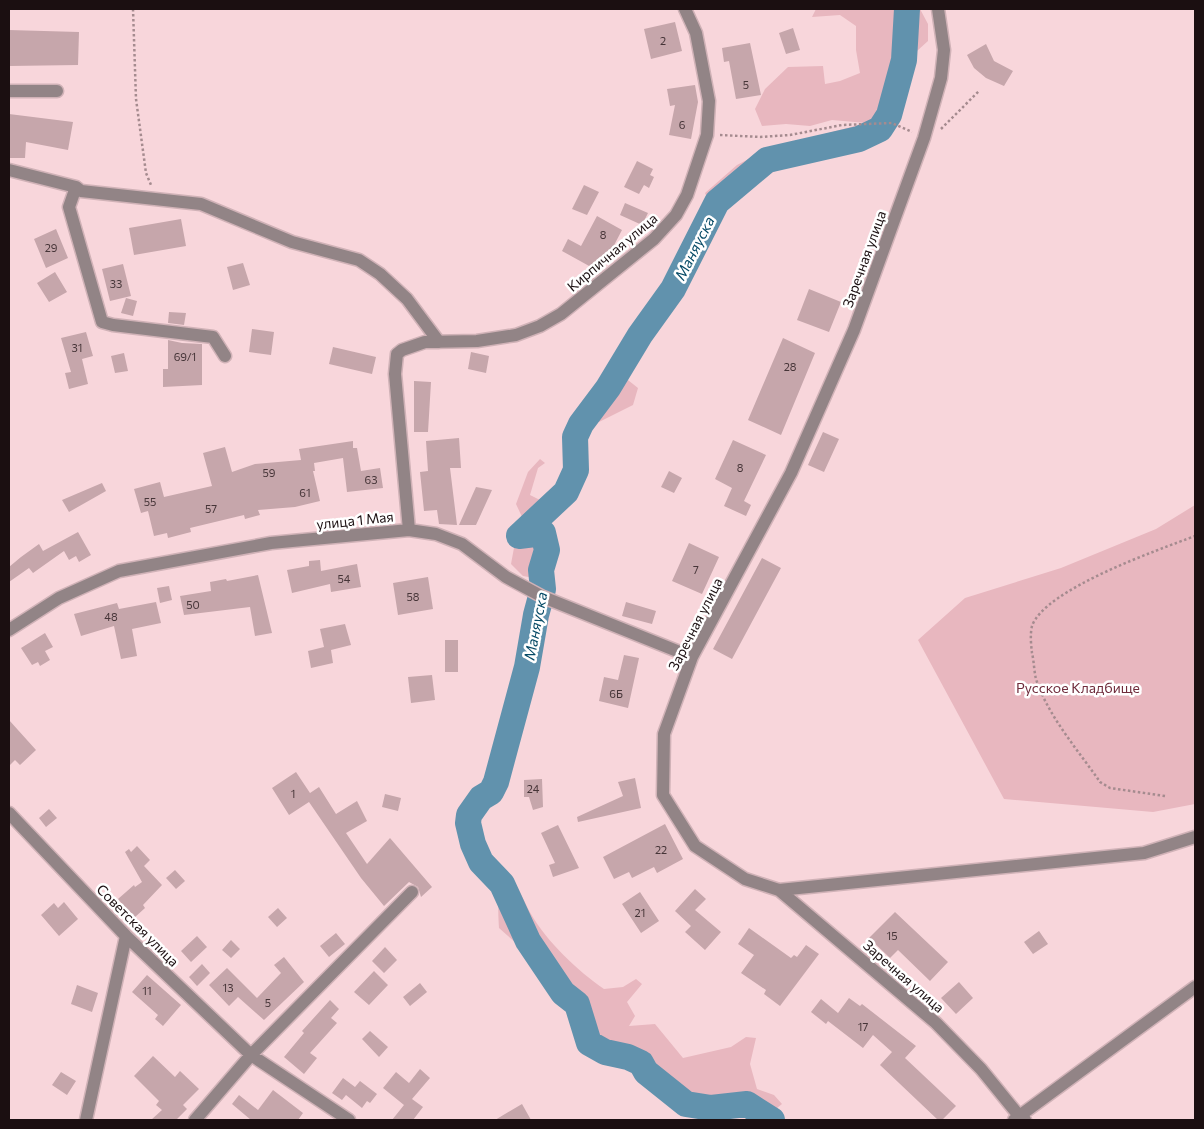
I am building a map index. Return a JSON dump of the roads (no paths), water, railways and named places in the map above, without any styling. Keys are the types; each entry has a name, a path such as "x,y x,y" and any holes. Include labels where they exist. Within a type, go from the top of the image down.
{"street":[{"name":"Кирпичная улица","path":"409,530 395,360 402,350 425,342 477,341 516,335 540,326 561,314 654,239 676,215 687,195 707,135 709,101 704,66 696,33 686,9"},
{"name":"Заречная улица","path":"938,9 944,50 941,78 924,138 854,330 791,474 692,657 664,734 663,795 695,846 745,879 779,890 936,1023 981,1068 1020,1119"},
{"path":"9,91 57,91"},
{"path":"9,170 76,187 81,191 201,204 292,242 359,260 380,274 406,299 439,342"},
{"path":"76,187 69,207 102,322 213,337 225,356"},
{"name":"улица 1 Мая","path":"9,630 58,598 119,571 272,544 409,530 436,534 462,544 506,577 543,597 692,657"},
{"name":"Советская улица","path":"9,813 126,936 250,1054 348,1120"},
{"path":"779,890 1144,853 1195,837"},
{"path":"195,1120 250,1054 412,892"},
{"path":"86,1120 126,936"},
{"path":"1020,1119 1195,987"}],"waterway":[{"name":"Маняуска","path":"772,1120 747,1104 711,1108 686,1104 646,1072 641,1063 628,1057 605,1052 589,1043 577,1004 563,993 528,941 502,884 481,862 473,844 468,823 469,815 481,798 491,792 496,782 527,667 536,615 543,589 541,570 547,550 543,533 519,536 566,492 576,470 575,437 581,424 608,388 640,335 673,289 717,202 767,160 859,139 880,129 889,115 904,60 907,9"}],"park label":[{"name":"Русское Кладбище","path":"1078,687"}]}
